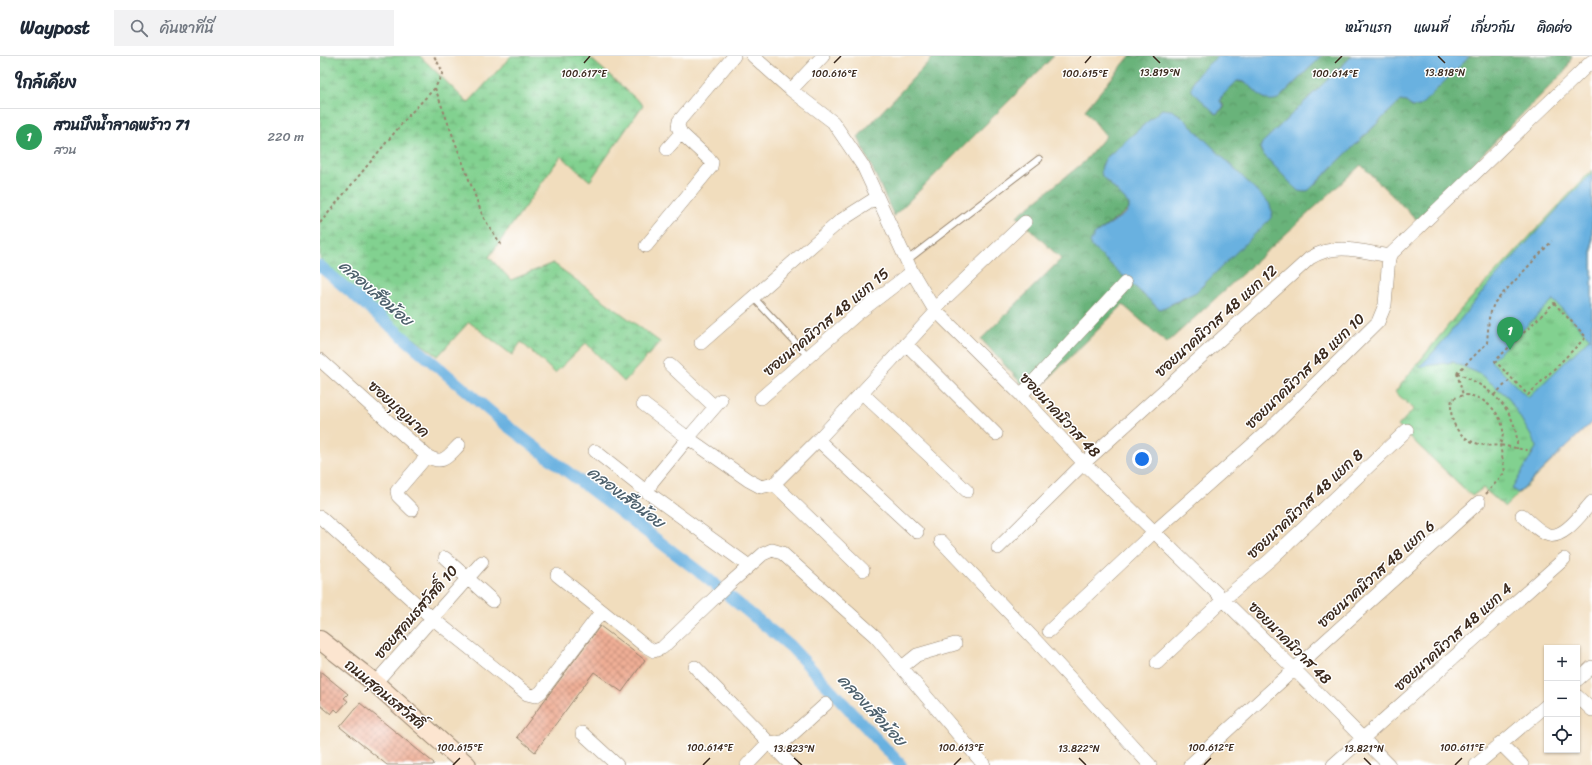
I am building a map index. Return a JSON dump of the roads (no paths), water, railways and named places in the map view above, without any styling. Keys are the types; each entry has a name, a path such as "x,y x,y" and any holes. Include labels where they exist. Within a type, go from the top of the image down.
{"main road":[{"name":"ถนนสุคนธสวัสดิ์","path":"320,640 375,684 467,765"}],"street":[{"path":"646,246 711,167 712,162 681,133 678,127 679,121 734,56"},
{"name":"ซอยนาคนิวาส 48","path":"753,56 791,90 833,122 863,166 876,198 909,267 935,311 1021,395 1084,464 1294,669 1389,765"},
{"path":"791,90 823,56"},
{"path":"1389,256 1592,61"},
{"path":"667,149 681,133"},
{"path":"702,343 840,221 876,198"},
{"path":"643,404 748,480 762,487 774,484 818,440 935,311 1025,222"},
{"name":"ซอยนาคนิวาส 48 แยก 12","path":"998,548 1084,464 1310,258 1319,252 1336,248 1389,256"},
{"name":"ซอยนาคนิวาส 48 แยก 10","path":"1049,631 1154,532 1270,429 1378,322 1385,305 1389,256"},
{"name":"ซอยนาคนิวาส 48 แยก 15","path":"761,398 909,267"},
{"path":"1021,395 1126,284"},
{"path":"906,344 996,434"},
{"name":"ซอยบุญนาค","path":"320,360 427,456 436,461 444,460 459,445"},
{"path":"647,492 652,482 718,403 670,364"},
{"path":"862,392 967,492"},
{"name":"ซอยนาคนิวาส 48 แยก 8","path":"1158,663 1223,600 1271,559 1407,430"},
{"path":"818,440 917,532"},
{"path":"595,451 647,492 749,566"},
{"path":"412,510 398,496 396,491 427,456"},
{"path":"774,484 863,570"},
{"name":"ซอยนาคนิวาส 48 แยก 6","path":"1190,765 1479,502"},
{"path":"1522,515 1545,534 1553,537 1561,535 1592,502"},
{"path":"320,517 432,618 527,694 535,696 541,692 602,611"},
{"path":"941,541 1038,642 1150,765"},
{"path":"557,575 645,646 654,650 662,648 763,554 772,550 782,553 876,637 984,765"},
{"path":"445,558 467,579 494,601"},
{"name":"ซอยนาคนิวาส 48 แยก 4","path":"1333,765 1564,558"},
{"name":"ซอยสุคนธสวัสดิ์ 10","path":"375,684 482,562"},
{"path":"902,667 917,655 955,644"},
{"path":"695,667 791,765"},
{"path":"1580,677 1592,667"},
{"path":"1580,699 1592,710"},
{"path":"769,742 777,743 785,741 826,704"},
{"path":"1476,765 1500,743 1544,707"},
{"path":"582,734 617,765"},
{"path":"747,765 769,742"},
{"path":"1500,743 1522,765"}],"lane":[{"path":"909,267 1039,159"},
{"path":"753,297 808,356"}],"water":[{"path":"1218,56 1322,56 1278,99 1266,99 1248,85 1237,81 1221,97 1220,101 1224,107 1216,114 1192,91 1192,86 1200,72"},
{"path":"1352,56 1470,56 1420,106 1412,107 1406,102 1400,101 1309,190 1304,192 1298,191 1262,153 1260,148 1262,143"},
{"path":"1162,109 1171,110 1180,115 1269,203 1272,211 1271,218 1196,292 1161,309 1158,308 1092,247 1090,243 1094,235 1126,213 1129,209 1129,204 1102,176 1102,165 1106,158"},
{"path":"1592,173 1592,422 1518,493 1512,489 1537,446 1508,397 1480,374 1453,362 1419,367 1535,233","holes":["1553,300 1590,338 1528,398 1491,361"]}],"waterway":[{"name":"คลองเสือน้อย","path":"320,266 506,425 702,574 790,646 901,765"}],"place":[{"name":"สวนบึงน้ำลาดพร้าว 71","path":"1510,350"}]}
